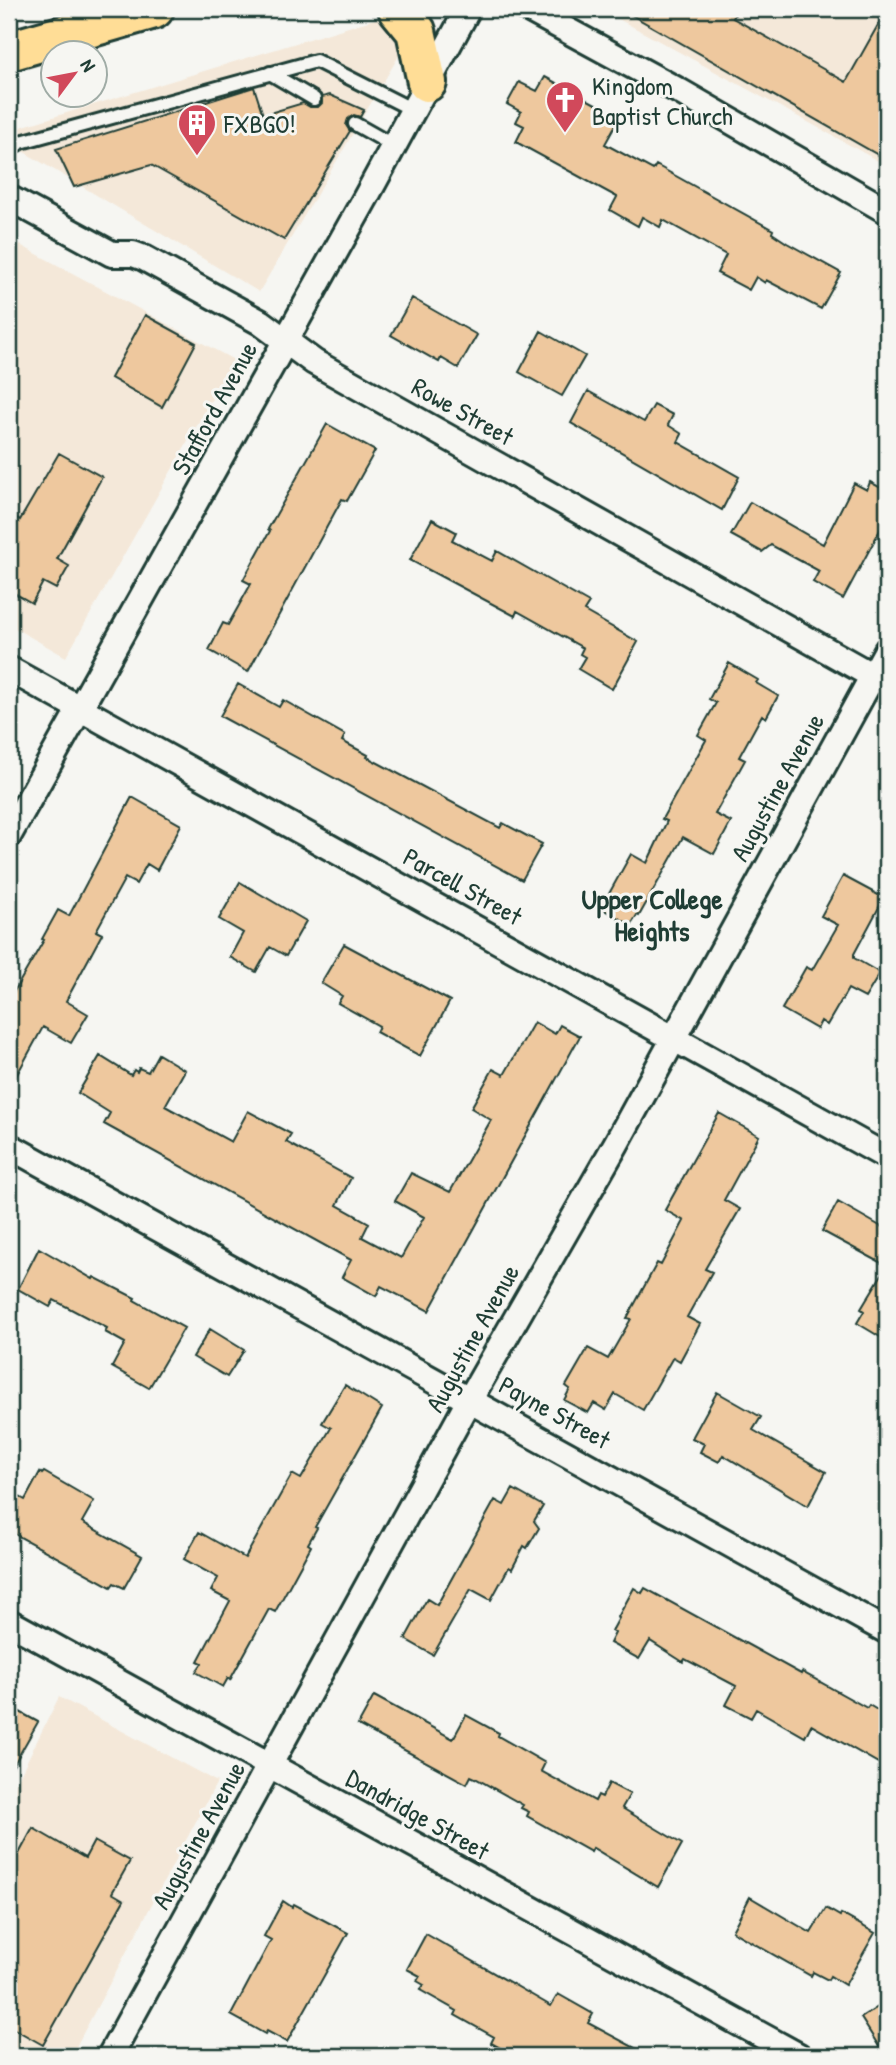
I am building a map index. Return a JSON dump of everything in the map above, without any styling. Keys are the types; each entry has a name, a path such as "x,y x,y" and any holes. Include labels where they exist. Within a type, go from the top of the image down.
{"main road":[{"path":"9,51 154,9"},
{"path":"398,9 416,30 420,96"}],"street":[{"name":"Stafford Avenue","path":"9,835 286,341 468,9"},
{"path":"528,9 679,91 887,211"},
{"name":"Rowe Street","path":"9,198 111,254 133,254 144,258 260,322 314,362 880,680"},
{"name":"Augustine Avenue","path":"110,2056 470,1399 674,1037 880,680 887,650"},
{"name":"Parcell Street","path":"9,669 80,706 887,1157"},
{"name":"Payne Street","path":"9,1146 887,1631"},
{"name":"Dandridge Street","path":"9,1622 799,2056"}],"lane":[{"path":"9,149 21,142 316,61 420,96"},
{"path":"270,74 314,99"},
{"path":"355,124 394,146"}],"shaded area":[{"path":"600,9 887,9 887,166 819,128"},
{"path":"388,15 400,54 259,292 9,143 14,129 83,108 108,108 108,100"},
{"path":"9,239 234,360 66,657 9,625"},
{"path":"59,1697 217,1782 71,2056 11,2056 9,1797"}],"building":[{"path":"621,9 738,9 733,18 846,82 887,9 887,160"},
{"path":"545,77 620,117 605,144 653,170 656,165 773,230 772,233 787,243 841,273 821,309 766,280 765,283 756,277 749,290 717,273 726,255 663,220 660,227 642,217 638,226 610,210 617,197 516,142 524,126 516,122 521,112 507,104 519,82 537,91"},
{"name":"FXBGO!","path":"254,87 263,115 303,103 318,107 322,103 322,97 330,95 364,110 360,117 354,115 348,119 346,125 350,131 284,240 151,165 74,187 56,149"},
{"path":"412,298 477,335 458,368 441,358 439,362 391,335"},
{"path":"145,315 196,343 162,407 111,378"},
{"path":"541,331 585,356 562,396 519,372"},
{"path":"588,391 644,422 654,405 673,415 668,425 682,434 678,442 739,477 722,510 571,423"},
{"path":"327,424 375,451 347,501 342,499 248,672 209,650 223,623 228,625 251,584 243,580 270,531 268,529"},
{"path":"59,453 102,477 57,559 69,566 56,589 43,582 32,603 9,590 9,513 20,520"},
{"path":"870,482 887,491 887,517 843,599 813,582 819,571 771,545 762,552 731,535 750,502 823,544 854,483 867,490"},
{"path":"432,519 456,532 452,540 492,561 497,551 589,603 584,611 638,642 612,689 578,669 585,657 580,654 583,648 517,611 515,616 410,560"},
{"path":"729,663 778,696 766,718 762,715 739,757 745,760 715,814 731,822 714,854 683,837 639,916 637,915 631,925 601,908 631,854 647,863 667,821 662,819 706,740 698,735 716,703 709,699"},
{"path":"238,684 279,707 283,700 345,735 342,741 368,755 367,757 500,828 503,823 542,844 522,880 220,716"},
{"path":"132,797 181,825 157,870 147,864 136,884 125,878 96,931 102,934 66,1001 88,1014 71,1043 43,1027 9,1089 9,1000 58,910 69,916"},
{"path":"843,876 884,898 854,954 854,958 880,973 865,998 848,989 827,1025 821,1021 817,1029 782,1009 806,967 812,970 838,925 821,916"},
{"path":"240,882 306,921 286,956 270,947 256,972 230,957 243,933 219,919"},
{"path":"344,944 450,1001 420,1056 376,1032 379,1026 338,1003 342,996 321,983"},
{"path":"534,1022 555,1034 560,1025 580,1036 429,1311 381,1286 376,1296 342,1277 351,1260 104,1124 110,1113 78,1093 100,1056 131,1075 139,1068 148,1072 158,1054 185,1070 165,1106 231,1142 248,1111 291,1134 286,1142 351,1178 337,1205 369,1223 362,1237 401,1258 424,1217 395,1201 411,1173 450,1192 491,1120 471,1108 493,1069 504,1075"},
{"path":"719,1113 759,1136 724,1200 740,1209 705,1269 712,1272 687,1317 700,1324 680,1361 673,1357 643,1410 615,1394 606,1410 594,1403 588,1413 564,1400 570,1389 566,1386 588,1348 608,1359 631,1319 627,1318 657,1263 661,1265 684,1221 665,1210"},
{"path":"838,1202 887,1230 887,1266 822,1231"},
{"path":"39,1248 93,1279 94,1277 135,1298 134,1300 184,1328 149,1388 112,1367 125,1343 105,1332 107,1328 54,1300 50,1307 18,1289"},
{"path":"887,1266 887,1341 857,1323 864,1311 861,1309"},
{"path":"210,1329 244,1350 227,1377 193,1357"},
{"path":"345,1385 382,1408 315,1527 317,1528 308,1544 311,1546 275,1612 269,1609 230,1680 228,1678 223,1687 196,1672 202,1663 198,1661 230,1601 211,1591 218,1578 184,1559 199,1532 245,1558 292,1474 301,1479 331,1428 322,1423"},
{"path":"717,1392 761,1417 753,1430 826,1472 808,1506 723,1455 719,1462 700,1452 704,1444 692,1438"},
{"path":"40,1472 94,1501 82,1522 142,1556 124,1588 114,1583 111,1587 9,1531 9,1491 25,1500"},
{"path":"513,1489 543,1506 534,1521 539,1528 527,1548 524,1546 512,1569 509,1567 491,1600 471,1589 433,1655 405,1639 427,1599 437,1605 495,1500 504,1505"},
{"path":"634,1588 642,1593 645,1588 801,1674 802,1672 887,1716 887,1768 811,1725 805,1737 756,1709 751,1718 726,1705 736,1686 685,1659 683,1662 650,1641 639,1659 610,1643 618,1617"},
{"path":"374,1696 453,1739 466,1715 545,1763 541,1771 595,1801 598,1795 602,1797 609,1783 630,1794 622,1808 682,1844 658,1887 593,1848 591,1852 527,1816 529,1812 521,1808 523,1805 475,1778 471,1776 467,1784 358,1725"},
{"path":"9,1706 38,1722 9,1773"},
{"path":"33,1828 85,1858 94,1841 130,1861 112,1893 124,1900 43,2045 9,2026 9,1872"},
{"path":"750,1897 811,1933 826,1908 875,1933 845,1985 830,1976 828,1980 813,1972 811,1976 732,1931"},
{"path":"283,1901 292,1907 294,1904 348,1933 287,2042 267,2031 265,2034 231,2015 271,1940 264,1936"},
{"path":"426,1934 551,2006 558,1994 593,2014 588,2023 650,2056 515,2056 491,2043 494,2037 455,2015 457,2011 420,1990 424,1985 417,1981 420,1976 407,1969"},
{"path":"887,2001 887,2056 885,2056 861,2018"}],"place":[{"name":"Kingdom Baptist Church","path":"565,134"},
{"name":"FXBGO!","path":"197,157"}],"district":[{"name":"Upper College Heights","path":"652,915"}]}
